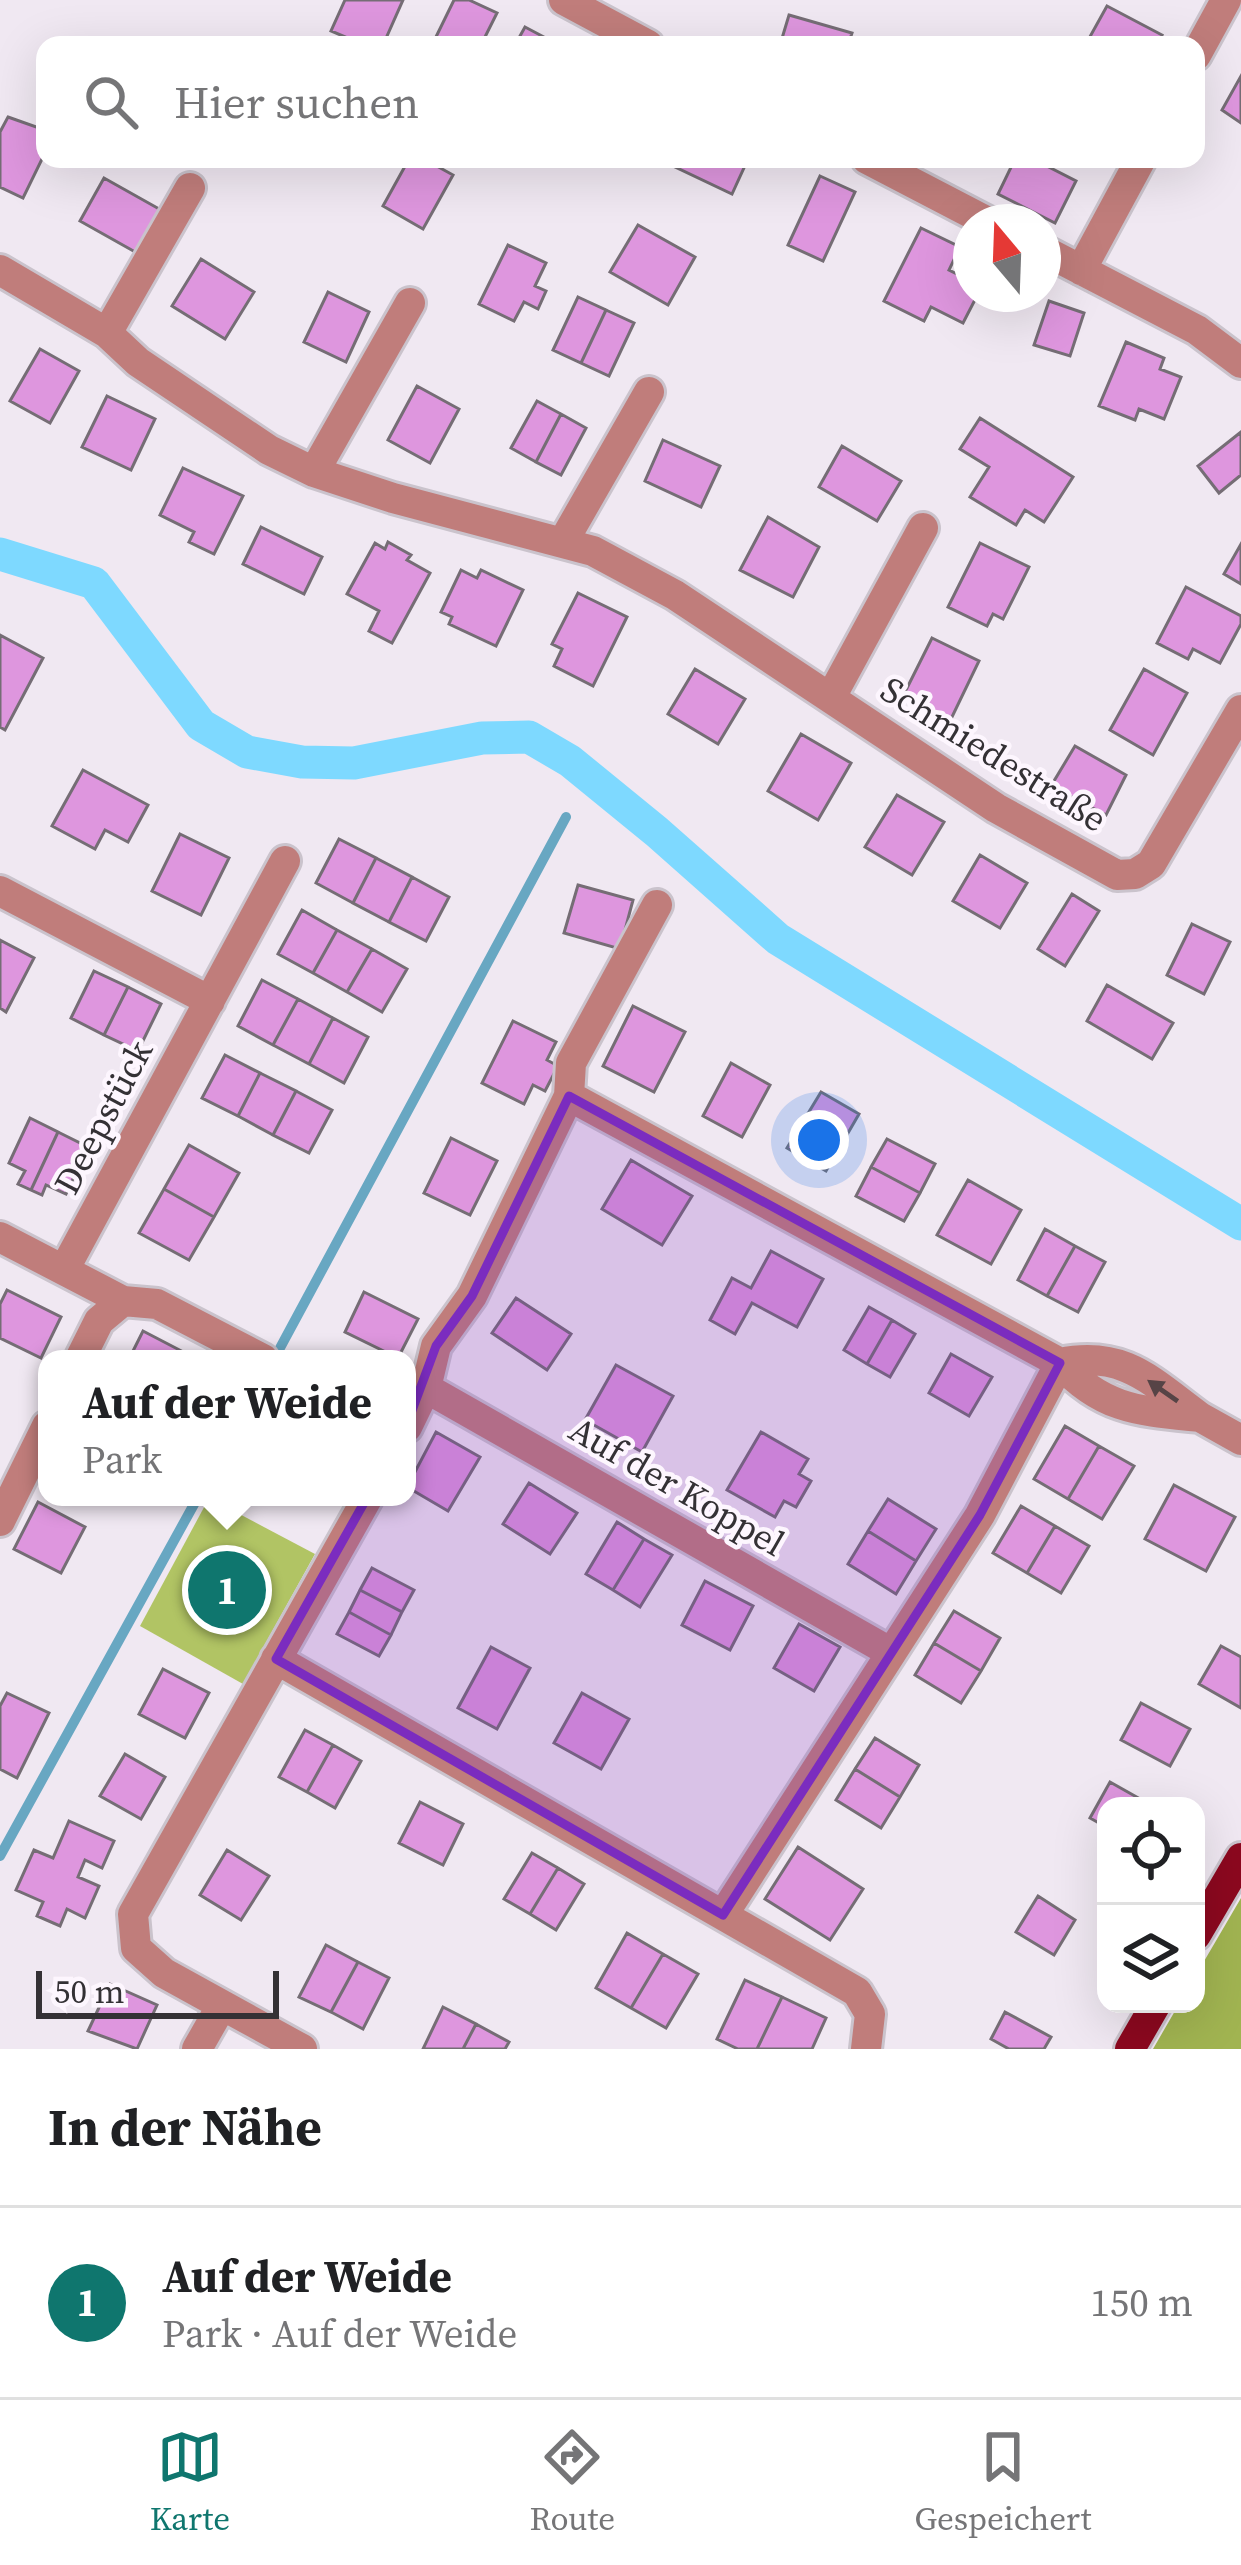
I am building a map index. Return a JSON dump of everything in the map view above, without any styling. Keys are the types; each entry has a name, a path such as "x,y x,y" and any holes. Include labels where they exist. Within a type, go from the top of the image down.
{"main road":[{"path":"1205,1920 1241,1858"},
{"path":"1130,2049 1151,2013"}],"street":[{"path":"563,0 631,36"},
{"path":"1205,39 1226,0"},
{"path":"884,168 953,204"},
{"path":"1081,270 1136,168"},
{"path":"107,333 190,188"},
{"path":"1061,259 1197,330 1241,363"},
{"name":"Schmiedestraße","path":"0,270 107,333 138,362 268,450 314,472 393,498 593,550 675,595 996,808 1117,875 1135,874 1150,864 1241,710"},
{"path":"314,472 410,303"},
{"path":"563,542 649,392"},
{"name":"Schmiedestraße","path":"831,698 923,528"},
{"name":"Deepstück","path":"64,1270 285,861"},
{"path":"9,896 210,1001"},
{"path":"416,1409 427,1388 436,1346 472,1296 569,1096 571,1063 657,905"},
{"path":"569,1096 1060,1363 1082,1386 1128,1410 1200,1417 1241,1440"},
{"path":"0,1237 123,1301 157,1304 246,1350"},
{"path":"85,1350 99,1322 123,1301"},
{"path":"723,1915 980,1515 1060,1363"},
{"name":"Auf der Koppel","path":"427,1388 890,1652"},
{"path":"0,1521 38,1444"},
{"path":"302,2049 164,1973 136,1948 133,1915 363,1506"},
{"path":"276,1659 857,1992 870,2014 866,2049"},
{"path":"197,2049 222,2005"}],"highlighted area":[{"path":"569,1096 1060,1363 980,1515 723,1915 276,1659 404,1432 436,1346 472,1296"}],"green space":[{"path":"205,1506 224,1506 315,1554 243,1684 140,1626"},
{"path":"1241,1898 1241,2049 1153,2049 1174,2013 1205,2013 1205,1960"}],"building":[{"path":"345,0 403,0 387,36 343,36 331,31"},
{"path":"454,0 469,0 497,13 486,36 436,36"},
{"path":"1107,6 1162,35 1161,36 1090,36"},
{"path":"789,15 852,33 851,36 783,36"},
{"path":"525,27 542,36 520,36"},
{"path":"1241,76 1241,123 1222,110"},
{"path":"8,117 36,127 38,168 23,198 0,187 0,132"},
{"path":"404,168 440,168 453,175 423,229 383,206"},
{"path":"677,168 744,168 732,194"},
{"path":"1011,168 1051,168 1076,181 1061,211 1061,204 1018,204 998,194"},
{"path":"820,176 855,192 823,261 788,245"},
{"path":"104,178 161,210 137,253 80,221"},
{"path":"638,225 695,257 668,305 610,272"},
{"path":"921,228 953,244 949,270 953,272 953,312 969,312 963,323 931,307 924,321 884,301"},
{"path":"508,245 546,263 535,286 546,291 538,309 524,302 514,321 479,304"},
{"path":"201,259 254,292 225,339 172,306"},
{"path":"328,292 369,312 346,362 304,342"},
{"path":"578,297 606,310 581,363 553,350"},
{"path":"1061,305 1084,313 1070,356 1034,345 1045,312 1061,312"},
{"path":"606,310 634,323 609,376 581,363"},
{"path":"1126,342 1164,358 1160,369 1181,377 1164,419 1139,409 1135,420 1099,406"},
{"path":"40,349 79,371 50,423 10,401"},
{"path":"417,386 459,409 430,463 388,440"},
{"path":"107,396 155,419 131,470 82,447"},
{"path":"537,401 561,414 536,462 511,448"},
{"path":"561,414 586,428 561,475 536,462"},
{"path":"980,418 1073,477 1044,522 1025,510 1016,525 970,497 989,467 960,449"},
{"path":"1241,432 1241,475 1219,493 1198,466"},
{"path":"663,440 720,466 701,507 645,481"},
{"path":"842,446 901,481 877,521 819,487"},
{"path":"183,468 243,496 214,554 189,542 194,532 160,515"},
{"path":"768,517 819,547 793,597 740,570"},
{"path":"261,527 322,557 304,594 243,564"},
{"path":"388,542 430,573 392,643 369,631 379,611 347,594 375,543 385,549"},
{"path":"980,543 1029,567 1003,619 993,614 987,626 948,607"},
{"path":"1241,544 1241,584 1224,574"},
{"path":"461,570 477,578 481,570 523,590 496,646 449,624 452,617 441,612"},
{"path":"1186,587 1241,616 1220,663 1193,649 1188,659 1157,643"},
{"path":"578,593 627,617 593,686 554,666 562,649 552,644"},
{"path":"0,635 43,658 5,730 0,727"},
{"path":"932,638 979,661 951,719 903,696"},
{"path":"695,669 745,699 718,744 668,714"},
{"path":"1144,669 1187,693 1153,755 1110,730"},
{"path":"801,734 851,763 818,820 768,791"},
{"path":"1075,746 1126,775 1106,815 1051,786"},
{"path":"83,770 148,805 128,842 105,830 95,849 52,826"},
{"path":"897,795 944,822 912,875 865,847"},
{"path":"180,834 229,858 201,915 152,891"},
{"path":"339,839 376,858 353,903 316,883"},
{"path":"980,855 1027,883 1000,928 953,901"},
{"path":"376,858 412,877 389,922 353,903"},
{"path":"412,877 449,897 426,941 389,922"},
{"path":"578,885 633,900 620,949 564,933"},
{"path":"1072,894 1099,911 1065,966 1038,949"},
{"path":"302,910 337,930 313,973 278,954"},
{"path":"1192,924 1230,942 1204,994 1167,975"},
{"path":"337,930 372,949 347,992 313,973"},
{"path":"0,940 34,958 6,1012 0,1008"},
{"path":"372,949 407,969 382,1012 347,992"},
{"path":"94,971 128,987 104,1035 71,1018"},
{"path":"262,980 298,999 273,1045 238,1026"},
{"path":"1107,985 1173,1023 1152,1059 1087,1021"},
{"path":"128,987 161,1004 138,1051 104,1035"},
{"path":"298,999 333,1018 309,1064 273,1045"},
{"path":"633,1006 685,1032 654,1092 603,1066"},
{"path":"333,1018 368,1037 344,1083 309,1064"},
{"path":"513,1021 556,1042 547,1060 558,1066 545,1091 533,1085 524,1104 482,1083"},
{"path":"225,1055 260,1073 238,1116 202,1098"},
{"path":"731,1063 770,1085 742,1137 703,1116"},
{"path":"260,1073 296,1091 273,1135 238,1116"},
{"path":"296,1091 332,1110 309,1153 273,1135"},
{"path":"821,1092 859,1114 826,1171 787,1148"},
{"path":"30,1118 58,1132 31,1190 18,1184 25,1171 9,1163"},
{"path":"58,1132 88,1147 66,1194 46,1185 42,1195 31,1190"},
{"path":"451,1138 497,1161 470,1215 424,1193"},
{"path":"887,1139 935,1164 920,1193 871,1167"},
{"path":"189,1145 239,1173 214,1217 164,1189"},
{"path":"631,1160 692,1196 662,1245 602,1209"},
{"path":"871,1167 920,1193 904,1221 856,1196"},
{"path":"968,1180 1021,1210 991,1264 937,1235"},
{"path":"164,1189 214,1217 189,1260 139,1233"},
{"path":"1045,1229 1075,1246 1047,1296 1018,1280"},
{"path":"1075,1246 1105,1262 1078,1312 1047,1296"},
{"path":"771,1251 823,1279 797,1327 752,1303 735,1334 710,1320 732,1278 751,1288"},
{"path":"7,1290 61,1317 38,1357 0,1338 0,1304"},
{"path":"364,1292 418,1319 402,1350 382,1350 345,1332"},
{"path":"516,1298 571,1334 547,1370 492,1333"},
{"path":"869,1307 892,1320 867,1364 844,1350"},
{"path":"892,1320 915,1334 890,1377 867,1364"},
{"path":"143,1331 179,1350 134,1350"},
{"path":"951,1354 992,1377 969,1416 929,1393"},
{"path":"616,1365 673,1396 642,1452 585,1420"},
{"path":"1065,1426 1099,1446 1068,1499 1034,1479"},
{"path":"436,1432 480,1457 448,1511 416,1492 416,1470"},
{"path":"761,1432 808,1459 799,1474 811,1481 796,1507 784,1501 775,1517 727,1490"},
{"path":"1099,1446 1134,1466 1102,1519 1068,1499"},
{"path":"529,1483 577,1513 550,1554 503,1524"},
{"path":"1174,1485 1235,1517 1206,1571 1145,1539"},
{"path":"888,1499 936,1529 916,1561 868,1531"},
{"path":"38,1502 85,1527 61,1573 14,1549"},
{"path":"1021,1506 1055,1526 1027,1573 993,1553"},
{"path":"617,1522 644,1539 613,1590 586,1574"},
{"path":"1055,1526 1089,1546 1061,1593 1027,1573"},
{"path":"868,1531 916,1561 896,1594 848,1564"},
{"path":"644,1539 672,1555 640,1607 613,1590"},
{"path":"372,1568 414,1590 402,1612 360,1590"},
{"path":"705,1581 753,1606 730,1650 682,1625"},
{"path":"360,1590 402,1612 391,1635 349,1612"},
{"path":"954,1611 1000,1638 981,1671 934,1643"},
{"path":"349,1612 391,1635 379,1656 337,1634"},
{"path":"799,1624 840,1647 814,1691 774,1668"},
{"path":"934,1643 981,1671 961,1703 915,1675"},
{"path":"1221,1646 1241,1657 1241,1708 1199,1684"},
{"path":"491,1647 530,1668 497,1729 458,1708"},
{"path":"163,1669 209,1693 185,1738 139,1714"},
{"path":"7,1693 49,1713 17,1778 0,1769 0,1706"},
{"path":"582,1693 629,1719 601,1769 554,1743"},
{"path":"1141,1703 1190,1729 1170,1766 1121,1740"},
{"path":"305,1730 333,1745 307,1792 279,1777"},
{"path":"875,1738 919,1765 900,1797 855,1769"},
{"path":"333,1745 361,1761 335,1808 307,1792"},
{"path":"125,1754 165,1777 141,1819 100,1796"},
{"path":"855,1769 900,1797 881,1828 836,1800"},
{"path":"1110,1782 1137,1797 1102,1797"},
{"path":"420,1802 463,1824 443,1865 399,1843"},
{"path":"69,1821 114,1841 102,1868 85,1860 78,1877 99,1886 85,1918 67,1909 60,1926 37,1916 43,1902 16,1890 34,1850 53,1858"},
{"path":"798,1847 863,1889 830,1940 765,1899"},
{"path":"227,1850 269,1876 241,1920 200,1895"},
{"path":"532,1853 558,1868 530,1914 504,1899"},
{"path":"558,1868 584,1884 556,1930 530,1914"},
{"path":"1038,1896 1075,1920 1054,1955 1016,1932"},
{"path":"627,1933 663,1954 631,2008 596,1988"},
{"path":"326,1945 358,1962 331,2012 299,1997"},
{"path":"663,1954 698,1974 666,2028 631,2008"},
{"path":"358,1962 389,1978 363,2029 331,2012"},
{"path":"745,1980 782,1997 757,2049 738,2049 717,2039"},
{"path":"110,1984 157,2005 137,2049 88,2031"},
{"path":"782,1997 826,2018 812,2049 757,2049"},
{"path":"443,2007 476,2024 463,2049 423,2049"},
{"path":"1005,2012 1051,2037 1044,2049 1009,2049 991,2039"},
{"path":"476,2024 509,2042 505,2049 463,2049"}],"waterway":[{"path":"0,554 94,583 201,725 247,752 302,762 354,763 482,738 529,737 570,761 778,939 1241,1224"},
{"path":"280,1348 566,817"},
{"path":"0,1856 193,1506"}],"place":[{"name":"Auf der Weide","path":"227,1590"}]}
